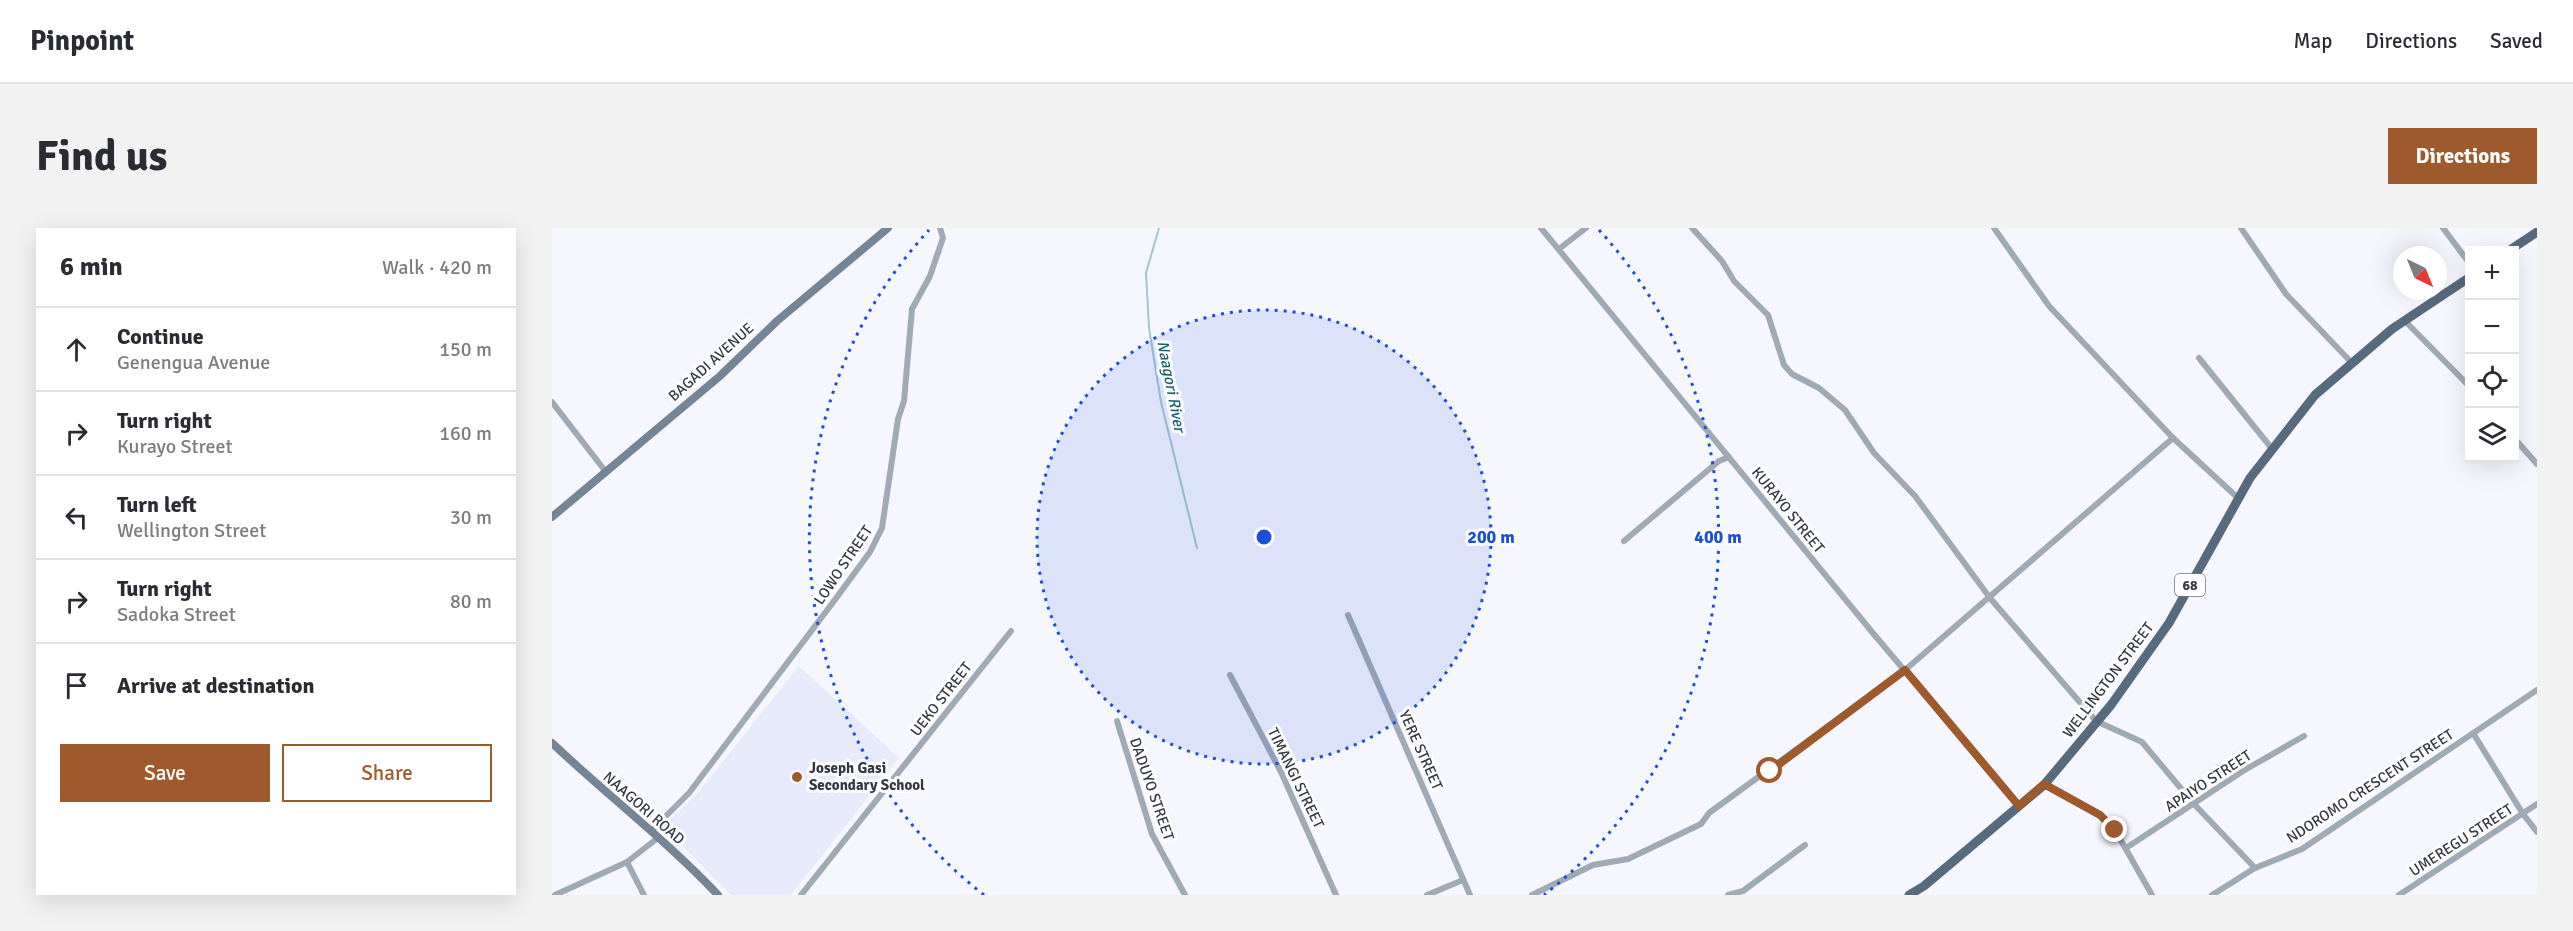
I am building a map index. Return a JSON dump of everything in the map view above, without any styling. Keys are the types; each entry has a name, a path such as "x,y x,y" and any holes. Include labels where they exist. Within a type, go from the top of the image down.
{"main road":[{"path":"2516,246 2537,232"},
{"name":"WELLINGTON STREET","path":"1909,895 1921,892 2044,784 2141,666 2169,623 2250,478 2315,395 2392,329 2406,322 2465,280"}],"street":[{"name":"BAGADI AVENUE","path":"552,517 720,376 777,321 888,228"},
{"name":"LOWO STREET","path":"652,830 690,793 870,552 882,528 898,419 904,401 912,309 930,276 944,238 940,228"},
{"name":"KURAYO STREET","path":"1541,228 2019,806"},
{"path":"1559,249 1586,228"},
{"path":"1692,228 1722,261 1734,281 1768,315 1784,365 1792,374 1819,388 1845,410 1874,453 1915,496 1990,598 2096,721 2142,742 2194,804 2255,868"},
{"path":"1994,228 2049,306 2173,438 2238,498"},
{"path":"2241,228 2286,294 2352,363"},
{"path":"2443,228 2465,258"},
{"path":"2406,322 2465,383"},
{"path":"2199,358 2273,450"},
{"path":"552,402 606,472"},
{"path":"1532,895 1593,865 1628,859 1701,824 1709,813 1905,670 2173,438"},
{"path":"2519,444 2537,464"},
{"path":"1624,541 1719,461 1729,457"},
{"name":"YERE STREET","path":"1348,615 1418,771 1470,895"},
{"name":"UEKO STREET","path":"801,895 1011,631"},
{"name":"TIMANGI STREET","path":"1230,675 1281,772 1336,895"},
{"name":"NDOROMO CRESCENT STREET","path":"2212,895 2255,868 2302,849 2356,810 2537,690"},
{"name":"DADUYO STREET","path":"1117,721 1152,834 1185,895"},
{"path":"2473,733 2523,814 2537,832"},
{"name":"APAIYO STREET","path":"2126,848 2243,771 2304,736"},
{"name":"NAAGORI ROAD","path":"552,743 597,785 652,830 718,895"},
{"path":"2044,784 2100,815 2126,848 2152,895"},
{"name":"UMEREGU STREET","path":"2398,895 2537,804"},
{"path":"555,895 627,862 659,837"},
{"path":"1728,895 1743,891 1805,845"},
{"path":"627,862 644,895"},
{"path":"1427,895 1463,880"}],"shaded area":[{"name":"Joseph Gasi Secondary School","path":"799,666 899,758 791,895 731,895 663,826 696,795"}],"waterway":[{"name":"Naagori River","path":"1159,228 1146,273 1149,328 1161,402 1197,548"}],"place":[{"name":"Joseph Gasi Secondary School","path":"797,777"}],"route":[{"path":"1770,771 1905,670 1962,741 2019,806 2044,784 2100,815 2115,830"}]}
